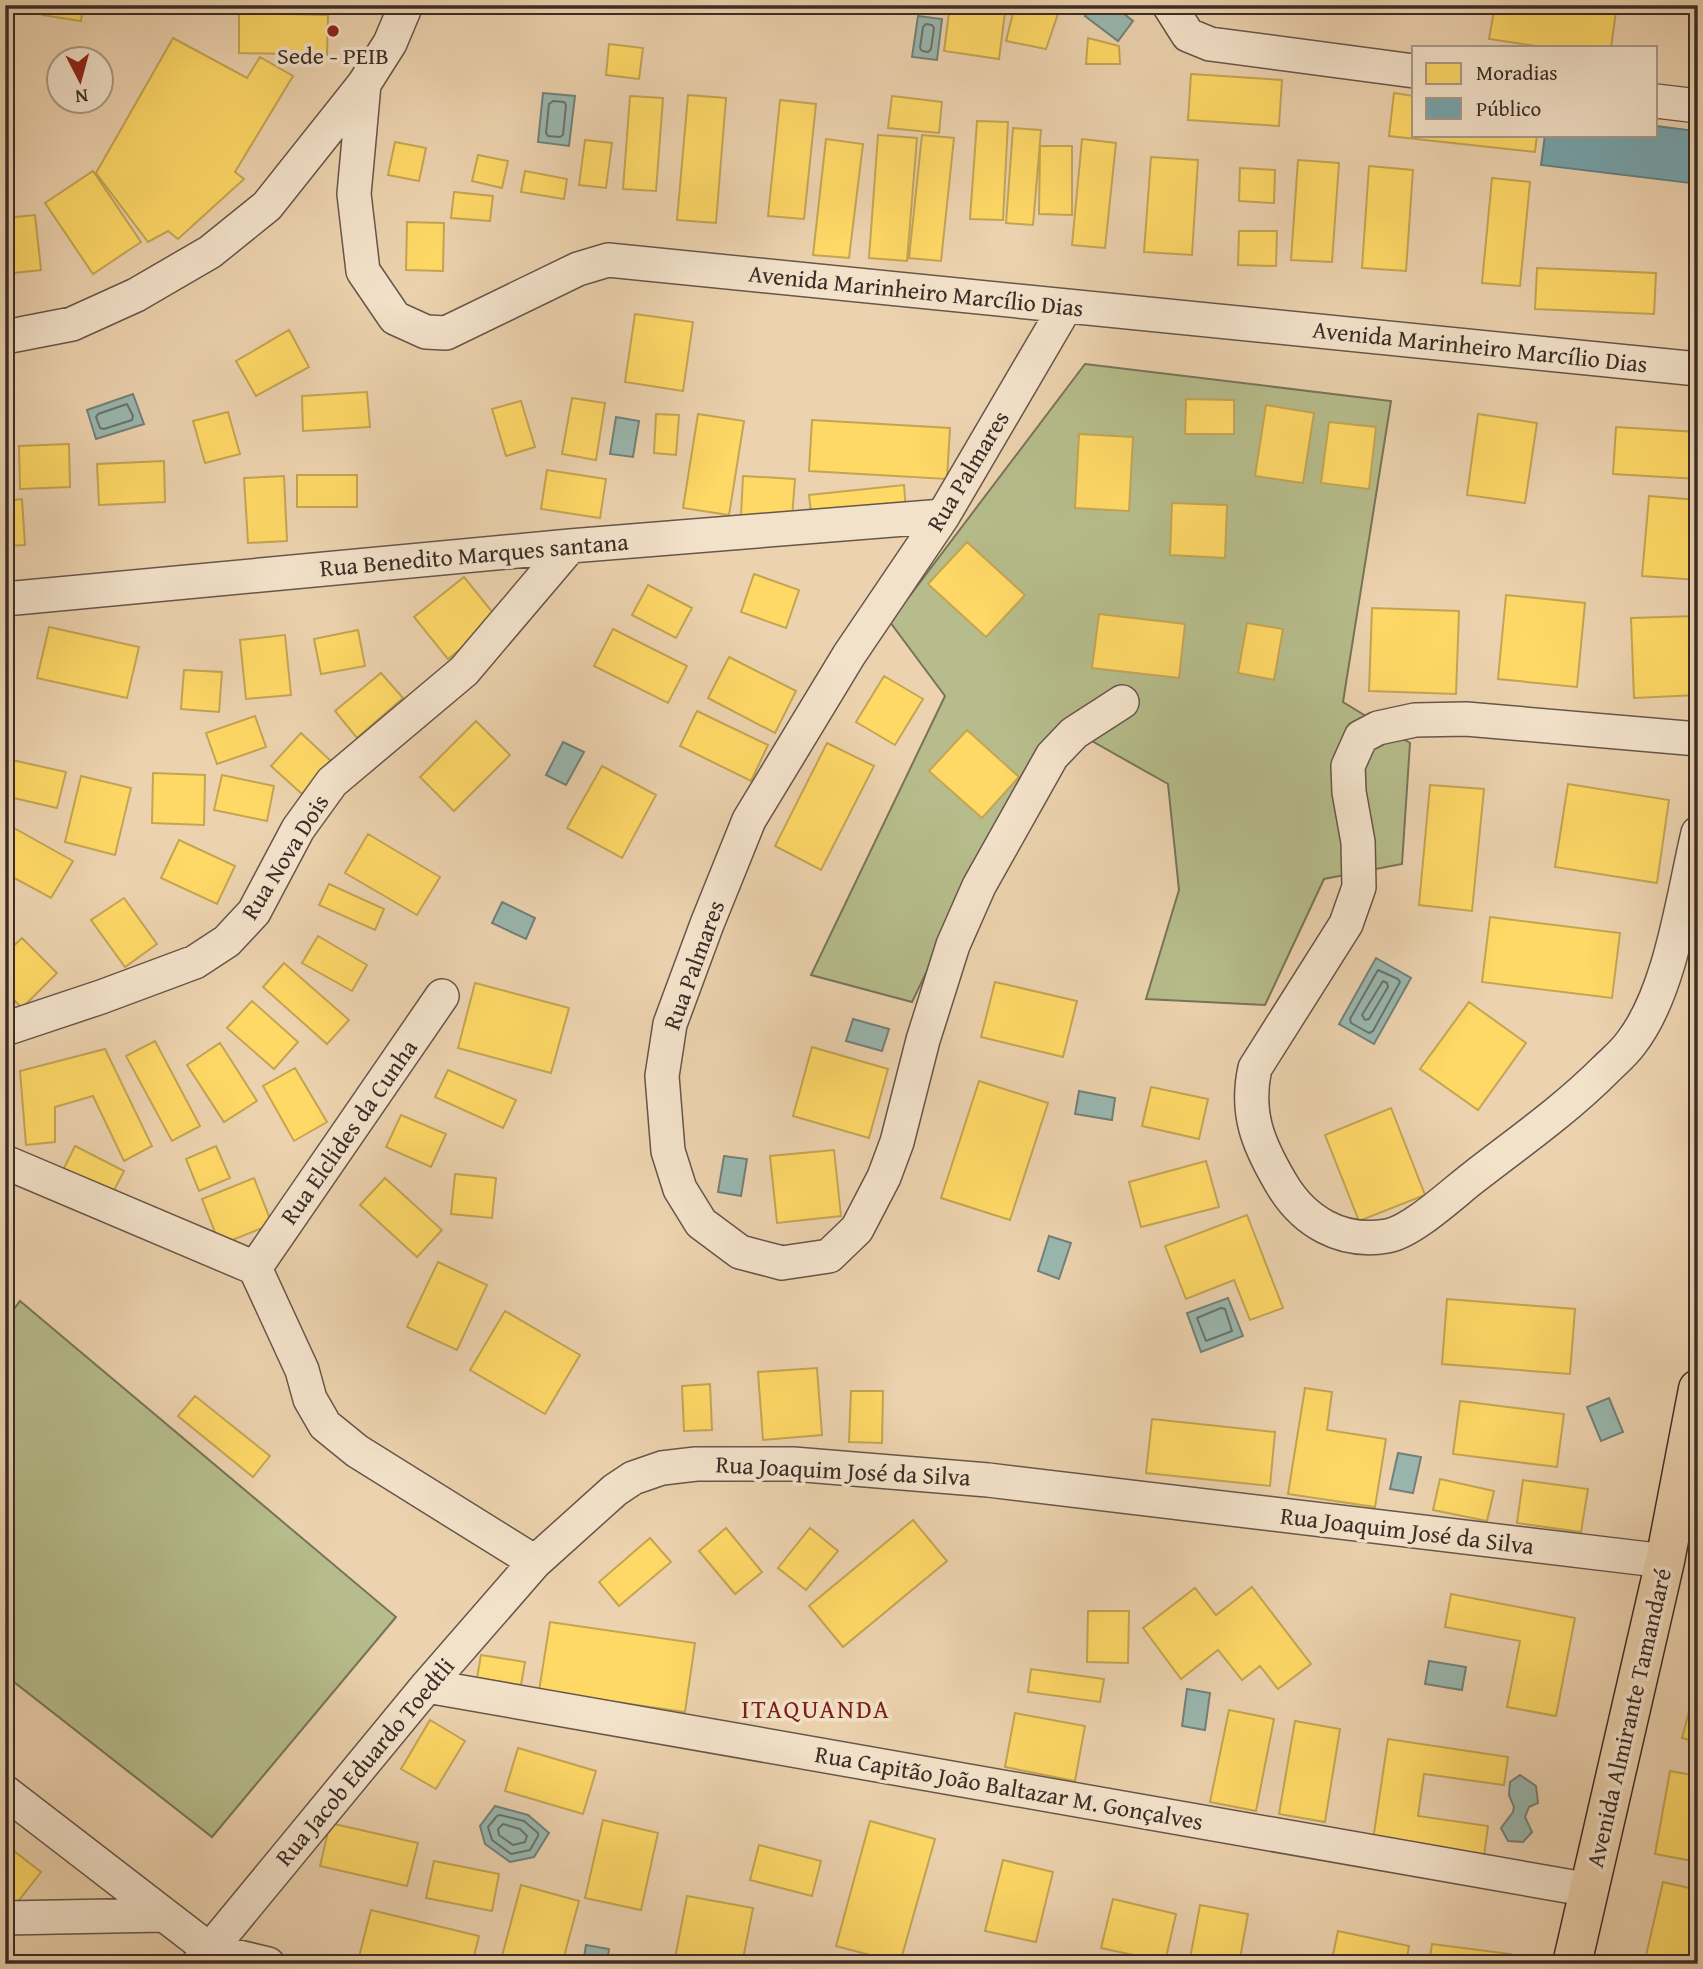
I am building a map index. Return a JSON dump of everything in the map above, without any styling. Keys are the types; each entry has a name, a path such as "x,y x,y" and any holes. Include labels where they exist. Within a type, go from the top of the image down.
{"main road":[{"name":"Avenida Almirante Tamandaré","path":"1572,1964 1665,1561 1698,1389"}],"street":[{"path":"5,337 72,324 136,295 210,252 267,206 364,84 390,43 406,5"},
{"path":"1169,5 1188,35 1210,44 1412,71"},
{"name":"Avenida Marinheiro Marcílio Dias","path":"364,84 354,194 363,271 395,318 426,332 446,332 578,269 608,260 1698,369"},
{"path":"1658,101 1698,106"},
{"name":"Rua Palmares","path":"1066,306 943,516 849,655 749,820 670,1024 662,1076 668,1151 680,1189 701,1223 740,1252 782,1263 829,1256 857,1229 884,1177 897,1142 926,1028 953,945 979,886 1052,756 1074,733 1122,702"},
{"name":"Rua Benedito Marques santana","path":"5,599 570,545 943,516"},
{"name":"Rua Nova Dois","path":"5,1028 101,997 195,962 227,941 254,912 299,829 332,782 464,671 570,545"},
{"path":"1698,739 1466,719 1415,720 1378,728 1361,737 1348,766 1349,792 1358,842 1359,887 1346,924 1255,1068 1250,1092 1262,1151 1292,1202 1322,1226 1354,1237 1388,1236 1416,1222 1546,1124 1595,1080 1631,1043 1657,1002 1698,833"},
{"name":"Rua Elclides da Cunha","path":"256,1268 442,996"},
{"path":"5,1162 256,1268 302,1370 310,1399 325,1425 357,1451 535,1562"},
{"name":"Rua Joaquim José da Silva","path":"535,1562 601,1501 633,1478 662,1468 696,1464 793,1464 988,1480 1665,1561"},
{"name":"Rua Jacob Eduardo Toedtli","path":"204,1957 427,1686 535,1562"},
{"name":"Rua Capitão João Baltazar M. Gonçalves","path":"427,1686 1590,1890"},
{"path":"5,1793 164,1915 204,1957 268,1964"},
{"path":"5,1918 164,1915"}],"green space":[{"path":"1085,364 1391,401 1343,702 1410,743 1402,864 1324,879 1265,1005 1146,999 1179,890 1168,784 1060,723 996,828 912,1002 811,975 945,696 890,622"},
{"path":"20,1301 396,1617 212,1837 5,1675 5,1321"}],"water":[{"path":"1093,5 1113,5 1133,21 1118,41 1085,16"},
{"path":"918,16 942,19 937,60 912,57"},
{"path":"543,93 575,96 569,146 538,142"},
{"path":"133,394 144,424 96,439 87,410"},
{"path":"616,417 639,421 633,457 610,454"},
{"path":"563,742 584,752 566,785 546,775"},
{"path":"502,902 535,918 526,939 492,923"},
{"path":"1376,958 1411,978 1374,1044 1339,1024"},
{"path":"853,1019 889,1029 882,1051 846,1041"},
{"path":"1079,1091 1115,1098 1112,1120 1075,1114"},
{"path":"724,1156 747,1159 741,1196 718,1192"},
{"path":"1049,1236 1071,1243 1059,1279 1038,1271"},
{"path":"1228,1298 1243,1336 1201,1352 1187,1313"},
{"path":"1609,1398 1623,1432 1601,1441 1587,1407"},
{"path":"1398,1453 1421,1457 1413,1493 1390,1489"},
{"path":"1429,1661 1466,1667 1462,1690 1425,1684"},
{"path":"1187,1689 1210,1693 1205,1730 1182,1726"},
{"path":"1520,1775 1536,1786 1538,1803 1529,1807 1525,1817 1532,1832 1523,1842 1508,1841 1501,1828 1514,1807 1509,1795 1510,1782"},
{"path":"495,1806 528,1815 549,1833 534,1857 510,1862 485,1844 480,1826"},
{"path":"586,1945 609,1949 607,1964 583,1964"}],"building: Moradias":[{"path":"43,5 83,5 81,21 42,15"},
{"path":"356,5 392,5 390,13"},
{"path":"428,5 471,5 470,14 428,8"},
{"path":"950,5 1006,5 999,59 944,51"},
{"path":"1015,5 1061,5 1046,49 1006,41"},
{"path":"1278,5 1328,5 1326,13"},
{"path":"1495,5 1617,5 1611,46 1536,46 1489,39"},
{"path":"239,13 328,15 327,55 239,53"},
{"path":"173,38 247,78 260,57 293,76 235,172 244,179 178,239 168,231 148,242 96,173"},
{"path":"1088,38 1119,46 1120,64 1086,64"},
{"path":"609,44 643,48 639,79 606,75"},
{"path":"1191,74 1282,80 1279,126 1188,120"},
{"path":"1394,93 1412,96 1412,136 1537,136 1535,152 1389,136"},
{"path":"688,95 726,98 716,223 677,220"},
{"path":"630,96 663,98 656,191 623,189"},
{"path":"892,96 942,102 939,133 888,128"},
{"path":"780,100 816,104 804,219 768,216"},
{"path":"977,121 1008,122 1003,220 970,219"},
{"path":"1013,128 1041,130 1033,225 1006,223"},
{"path":"878,135 917,138 907,261 869,258"},
{"path":"922,135 954,138 941,261 909,258"},
{"path":"826,139 863,144 849,258 813,255"},
{"path":"1082,139 1116,143 1105,248 1072,245"},
{"path":"585,140 612,143 606,188 579,185"},
{"path":"395,142 426,148 419,181 388,175"},
{"path":"1040,146 1072,146 1072,215 1039,214"},
{"path":"478,155 508,161 502,188 472,181"},
{"path":"1151,157 1198,160 1192,255 1144,252"},
{"path":"1298,160 1339,163 1332,262 1291,260"},
{"path":"1369,166 1413,170 1406,271 1362,268"},
{"path":"1240,168 1275,170 1274,203 1239,201"},
{"path":"93,171 141,242 93,274 45,203"},
{"path":"525,171 567,179 564,199 521,192"},
{"path":"1492,178 1530,182 1520,286 1482,283"},
{"path":"454,192 493,196 490,221 451,218"},
{"path":"35,215 41,270 5,274 5,218"},
{"path":"407,222 444,223 443,271 406,270"},
{"path":"1239,231 1277,231 1276,266 1238,265"},
{"path":"1537,268 1656,273 1654,314 1535,309"},
{"path":"635,314 693,322 683,391 625,382"},
{"path":"289,330 309,367 256,396 236,361"},
{"path":"367,392 370,427 303,431 302,396"},
{"path":"572,398 605,403 596,460 562,454"},
{"path":"1186,399 1234,400 1234,434 1185,434"},
{"path":"521,401 535,447 506,456 492,409"},
{"path":"1266,405 1314,413 1303,483 1255,476"},
{"path":"228,412 240,454 205,463 193,421"},
{"path":"656,414 679,415 676,455 654,453"},
{"path":"698,414 744,421 729,515 683,508"},
{"path":"1478,414 1537,423 1525,503 1467,495"},
{"path":"812,420 950,428 947,479 809,471"},
{"path":"1329,422 1376,427 1369,489 1321,483"},
{"path":"1616,427 1698,432 1698,479 1613,474"},
{"path":"1079,434 1133,437 1129,511 1075,508"},
{"path":"69,444 70,487 20,489 19,446"},
{"path":"164,461 165,502 99,505 97,464"},
{"path":"547,470 606,479 600,518 541,509"},
{"path":"297,475 357,475 357,507 297,507"},
{"path":"284,476 287,541 248,543 244,478"},
{"path":"743,476 795,479 792,518 741,516"},
{"path":"904,485 906,511 812,521 809,495"},
{"path":"1649,496 1698,500 1698,580 1642,576"},
{"path":"22,499 25,545 5,546 5,501"},
{"path":"1172,503 1227,505 1225,558 1170,555"},
{"path":"967,542 1025,595 986,637 928,584"},
{"path":"754,574 799,590 786,628 741,612"},
{"path":"464,577 498,619 448,659 414,617"},
{"path":"648,585 692,608 676,638 632,615"},
{"path":"1506,595 1585,603 1577,687 1498,679"},
{"path":"1372,608 1459,611 1456,694 1369,691"},
{"path":"1099,614 1185,624 1179,678 1092,668"},
{"path":"1698,616 1698,695 1634,698 1631,618"},
{"path":"1247,623 1283,629 1274,680 1238,673"},
{"path":"49,627 139,647 127,698 37,678"},
{"path":"613,629 687,666 668,703 594,666"},
{"path":"358,630 365,666 321,674 314,639"},
{"path":"285,635 291,695 246,699 240,640"},
{"path":"729,657 796,691 775,733 708,698"},
{"path":"184,670 222,672 219,712 181,709"},
{"path":"381,673 403,698 357,738 335,711"},
{"path":"884,676 923,699 895,745 856,722"},
{"path":"697,711 768,745 751,781 680,746"},
{"path":"255,716 266,747 217,764 206,733"},
{"path":"476,721 510,755 454,811 420,777"},
{"path":"967,730 1019,777 982,818 929,771"},
{"path":"301,733 332,762 302,794 271,766"},
{"path":"827,743 874,766 821,870 775,846"},
{"path":"12,760 66,772 57,808 5,796"},
{"path":"602,766 656,795 622,858 567,828"},
{"path":"153,773 205,775 204,825 152,823"},
{"path":"222,775 274,786 267,821 214,810"},
{"path":"81,776 131,788 115,855 65,842"},
{"path":"1568,784 1669,800 1657,883 1555,867"},
{"path":"1430,785 1484,789 1472,911 1419,905"},
{"path":"14,828 73,861 51,898 5,873 5,843"},
{"path":"368,834 440,877 417,915 345,873"},
{"path":"179,840 235,866 217,904 161,878"},
{"path":"329,884 384,909 375,930 319,905"},
{"path":"124,898 157,944 125,967 91,920"},
{"path":"1490,917 1620,933 1612,998 1482,982"},
{"path":"318,936 367,965 352,991 302,963"},
{"path":"22,938 57,973 22,1008 5,991 5,954"},
{"path":"284,963 349,1020 327,1044 263,987"},
{"path":"995,982 1077,1001 1063,1057 981,1037"},
{"path":"475,983 569,1008 551,1073 458,1048"},
{"path":"252,1001 298,1042 274,1069 227,1028"},
{"path":"1469,1002 1526,1043 1478,1110 1420,1069"},
{"path":"155,1041 200,1126 172,1141 126,1056"},
{"path":"220,1043 257,1101 224,1122 187,1065"},
{"path":"812,1047 888,1069 869,1138 793,1116"},
{"path":"105,1049 152,1146 124,1161 93,1096 55,1107 55,1142 26,1145 20,1071"},
{"path":"295,1068 327,1122 294,1141 263,1086"},
{"path":"448,1070 516,1100 503,1128 435,1097"},
{"path":"979,1081 1048,1103 1010,1220 941,1198"},
{"path":"1151,1087 1208,1099 1199,1139 1142,1126"},
{"path":"1391,1108 1425,1195 1359,1221 1325,1135"},
{"path":"401,1115 446,1134 431,1167 386,1147"},
{"path":"75,1146 124,1171 110,1198 61,1174"},
{"path":"216,1146 230,1178 199,1191 186,1159"},
{"path":"834,1150 841,1216 777,1223 770,1156"},
{"path":"1206,1161 1219,1207 1141,1227 1129,1182"},
{"path":"455,1174 496,1178 492,1218 451,1214"},
{"path":"254,1178 272,1224 220,1245 202,1199"},
{"path":"385,1178 442,1230 417,1257 360,1205"},
{"path":"1247,1215 1283,1308 1250,1320 1234,1280 1186,1299 1165,1246"},
{"path":"438,1262 487,1285 457,1350 407,1327"},
{"path":"1447,1299 1575,1309 1570,1374 1442,1364"},
{"path":"505,1311 580,1355 545,1414 470,1370"},
{"path":"817,1368 822,1435 763,1440 758,1372"},
{"path":"710,1384 712,1430 684,1431 682,1386"},
{"path":"1305,1388 1332,1392 1327,1430 1386,1439 1375,1507 1288,1494"},
{"path":"851,1391 883,1391 882,1443 849,1442"},
{"path":"195,1396 270,1456 253,1477 178,1416"},
{"path":"1460,1401 1564,1414 1557,1467 1453,1454"},
{"path":"1152,1419 1275,1432 1270,1486 1146,1473"},
{"path":"1440,1479 1494,1491 1487,1521 1433,1510"},
{"path":"1523,1480 1588,1489 1581,1532 1517,1523"},
{"path":"913,1520 947,1561 843,1647 809,1606"},
{"path":"726,1528 762,1572 735,1594 699,1551"},
{"path":"810,1528 838,1551 806,1590 778,1568"},
{"path":"650,1538 671,1562 619,1606 599,1582"},
{"path":"1252,1587 1311,1664 1278,1689 1260,1666 1242,1680 1218,1650 1181,1679 1143,1628 1195,1588 1216,1615"},
{"path":"1451,1594 1575,1618 1556,1716 1507,1707 1520,1641 1445,1627"},
{"path":"1088,1611 1129,1611 1128,1663 1087,1662"},
{"path":"550,1622 695,1643 685,1712 539,1691"},
{"path":"481,1655 525,1662 521,1685 477,1678"},
{"path":"1031,1669 1104,1679 1100,1702 1028,1692"},
{"path":"1698,1678 1698,1742 1682,1738"},
{"path":"1229,1710 1274,1719 1256,1811 1210,1802"},
{"path":"1015,1713 1085,1726 1075,1781 1005,1767"},
{"path":"430,1720 465,1741 436,1789 401,1769"},
{"path":"1295,1721 1340,1729 1325,1822 1279,1814"},
{"path":"1388,1739 1508,1757 1504,1785 1424,1774 1418,1816 1488,1826 1484,1856 1373,1840"},
{"path":"518,1748 596,1771 583,1814 505,1791"},
{"path":"1670,1771 1698,1776 1698,1862 1655,1854"},
{"path":"603,1820 658,1833 641,1910 585,1898"},
{"path":"870,1821 935,1839 900,1963 836,1946"},
{"path":"330,1823 418,1843 407,1886 320,1866"},
{"path":"5,1844 41,1872 9,1913 5,1910"},
{"path":"759,1845 821,1861 812,1896 750,1880"},
{"path":"1003,1860 1053,1872 1036,1942 985,1931"},
{"path":"434,1861 499,1874 492,1911 426,1898"},
{"path":"1663,1882 1698,1890 1698,1926 1689,1964 1644,1964"},
{"path":"521,1885 579,1901 562,1964 533,1964 502,1956"},
{"path":"687,1896 753,1908 742,1964 674,1964"},
{"path":"1113,1899 1176,1914 1165,1962 1101,1948"},
{"path":"1200,1905 1248,1914 1239,1964 1189,1964"},
{"path":"371,1910 479,1936 472,1964 386,1964 359,1957"},
{"path":"1338,1931 1409,1946 1406,1964 1331,1964"},
{"path":"1432,1944 1511,1954 1510,1964 1429,1964"},
{"path":"1073,1955 1107,1964 1071,1964"}],"building: Público":[{"path":"1658,126 1696,131 1690,183 1541,165 1545,136 1658,136"}],"place":[{"name":"Sede - PEIB","path":"333,31"}],"district":[{"name":"ITAQUANDA","path":"816,1709"}]}
